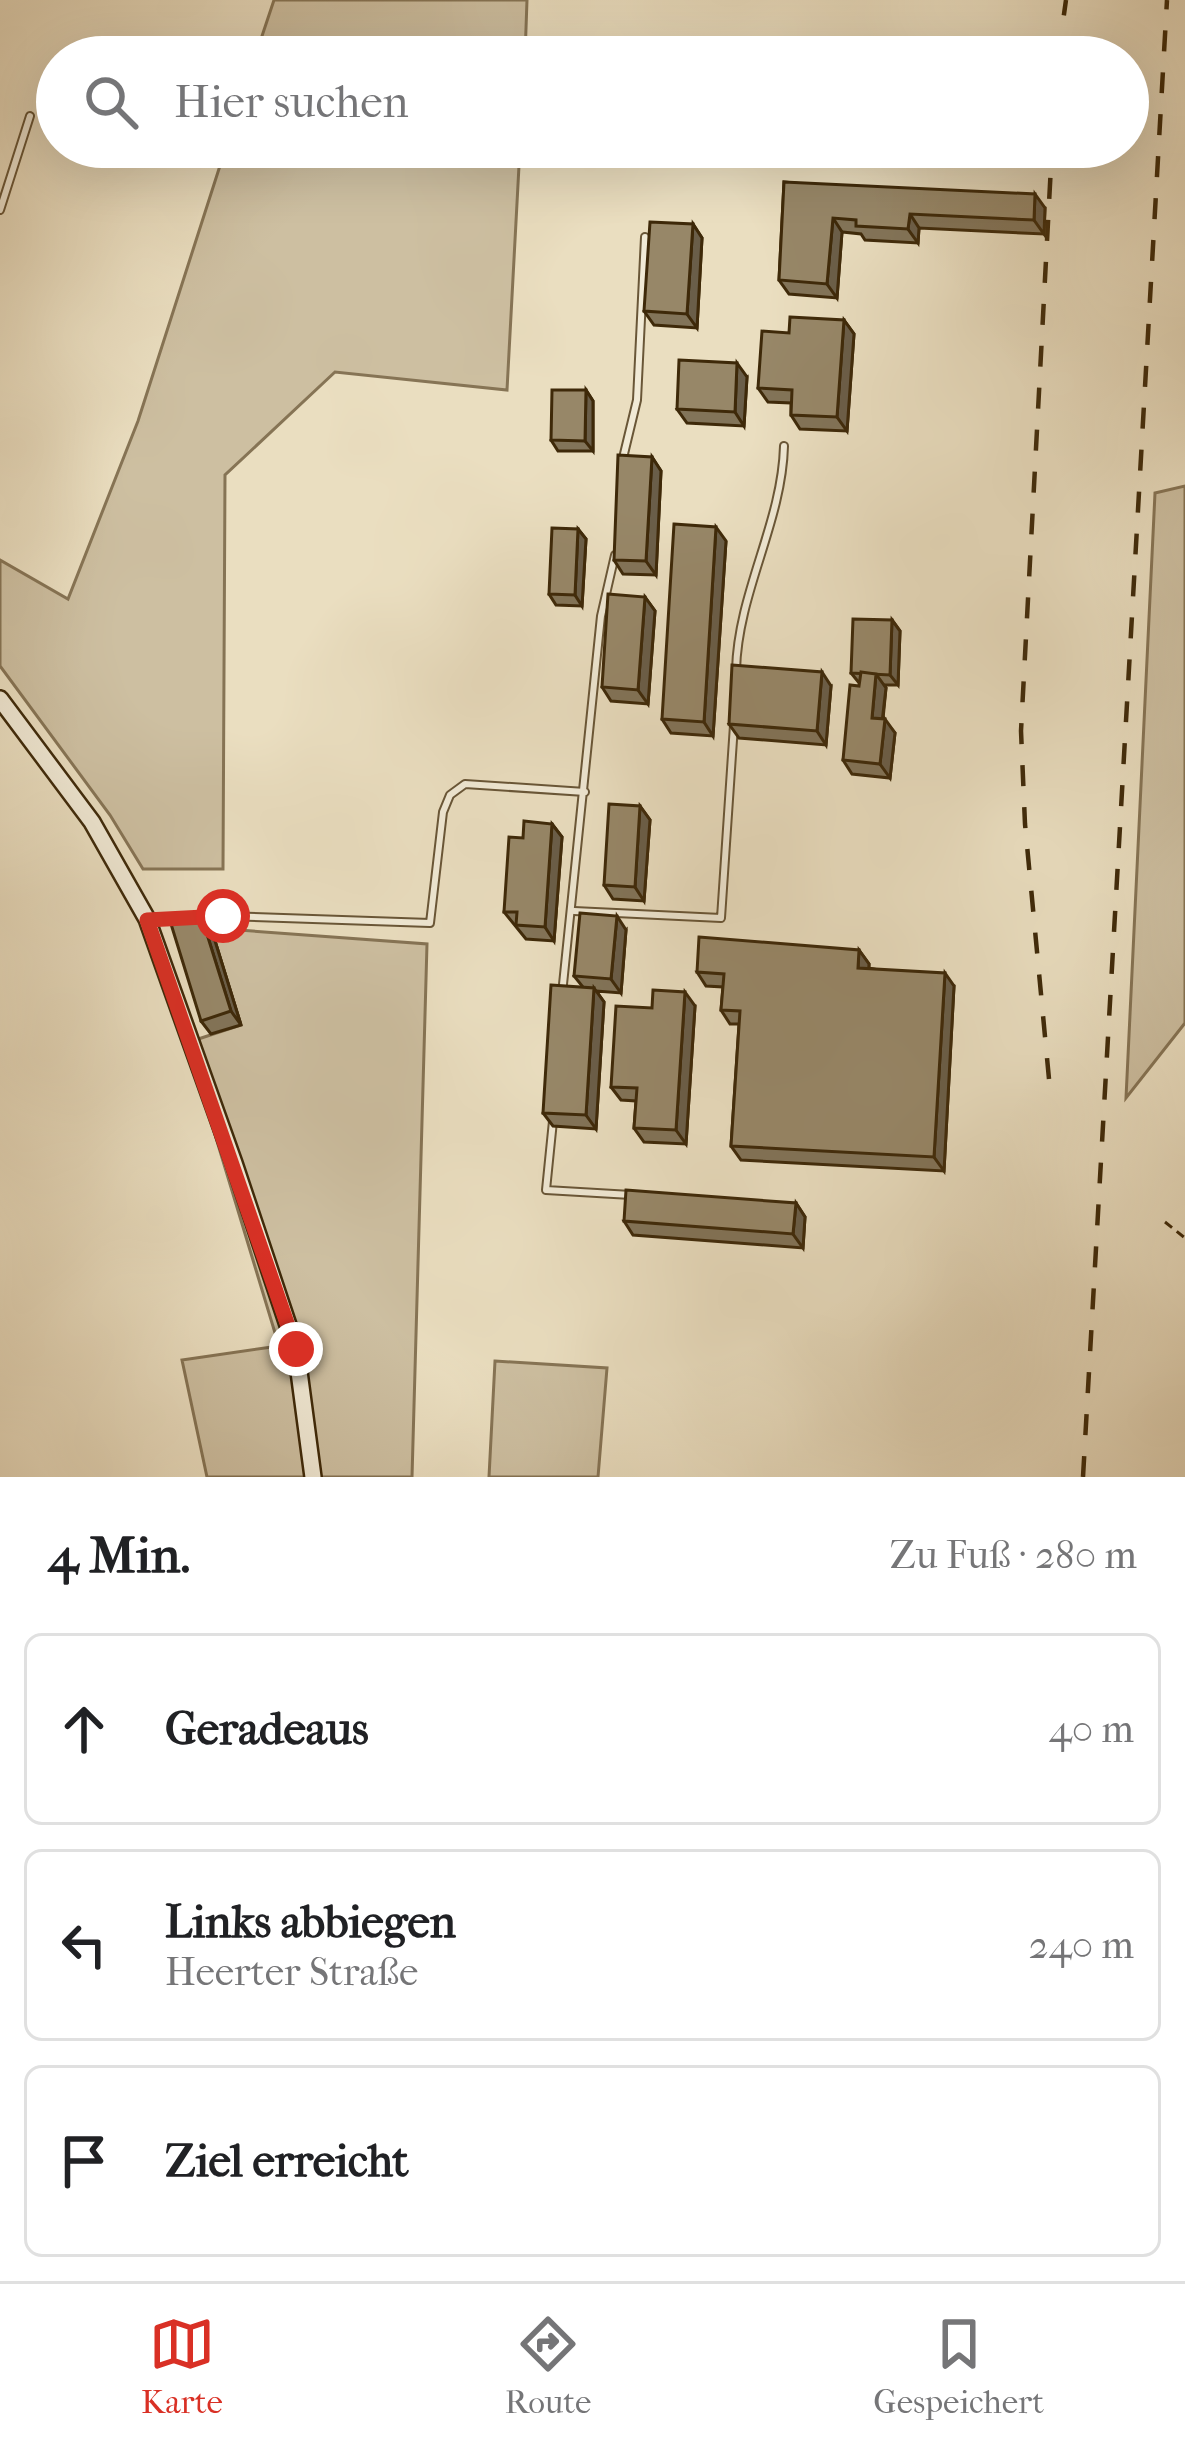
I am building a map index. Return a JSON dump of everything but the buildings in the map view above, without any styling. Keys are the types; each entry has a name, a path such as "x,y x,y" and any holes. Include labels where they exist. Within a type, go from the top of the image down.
{"main road":[{"path":"0,699 92,822 147,920 296,1349 313,1477"}],"lane":[{"path":"0,210 30,116"},
{"path":"622,468 637,400 645,237"},
{"path":"735,687 736,645 749,586 775,508 784,446"},
{"path":"561,999 601,616 615,548"},
{"path":"573,911 721,919 735,708"},
{"path":"147,920 223,916 430,923 443,812 450,795 465,784 585,792"},
{"path":"554,1105 546,1190 637,1195"}],"path":[{"path":"1165,1222 1185,1238"}],"shaded area":[{"path":"274,0 527,0 526,36 262,36"},
{"path":"219,168 519,168 507,390 335,372 225,475 223,869 143,869 110,815 0,666 0,560 68,599 138,421"},
{"path":"1185,486 1185,1023 1126,1098 1155,493"},
{"path":"211,928 427,944 412,1477 207,1477 182,1360 279,1346 203,1095 183,1044 241,1025"},
{"path":"495,1361 607,1368 598,1477 489,1477"}],"railway":[{"path":"1061,36 1066,0"},
{"path":"1083,1477 1167,0"},
{"path":"1049,1079 1021,731 1051,168"}],"route":[{"path":"223,916 147,920 296,1349"}]}
